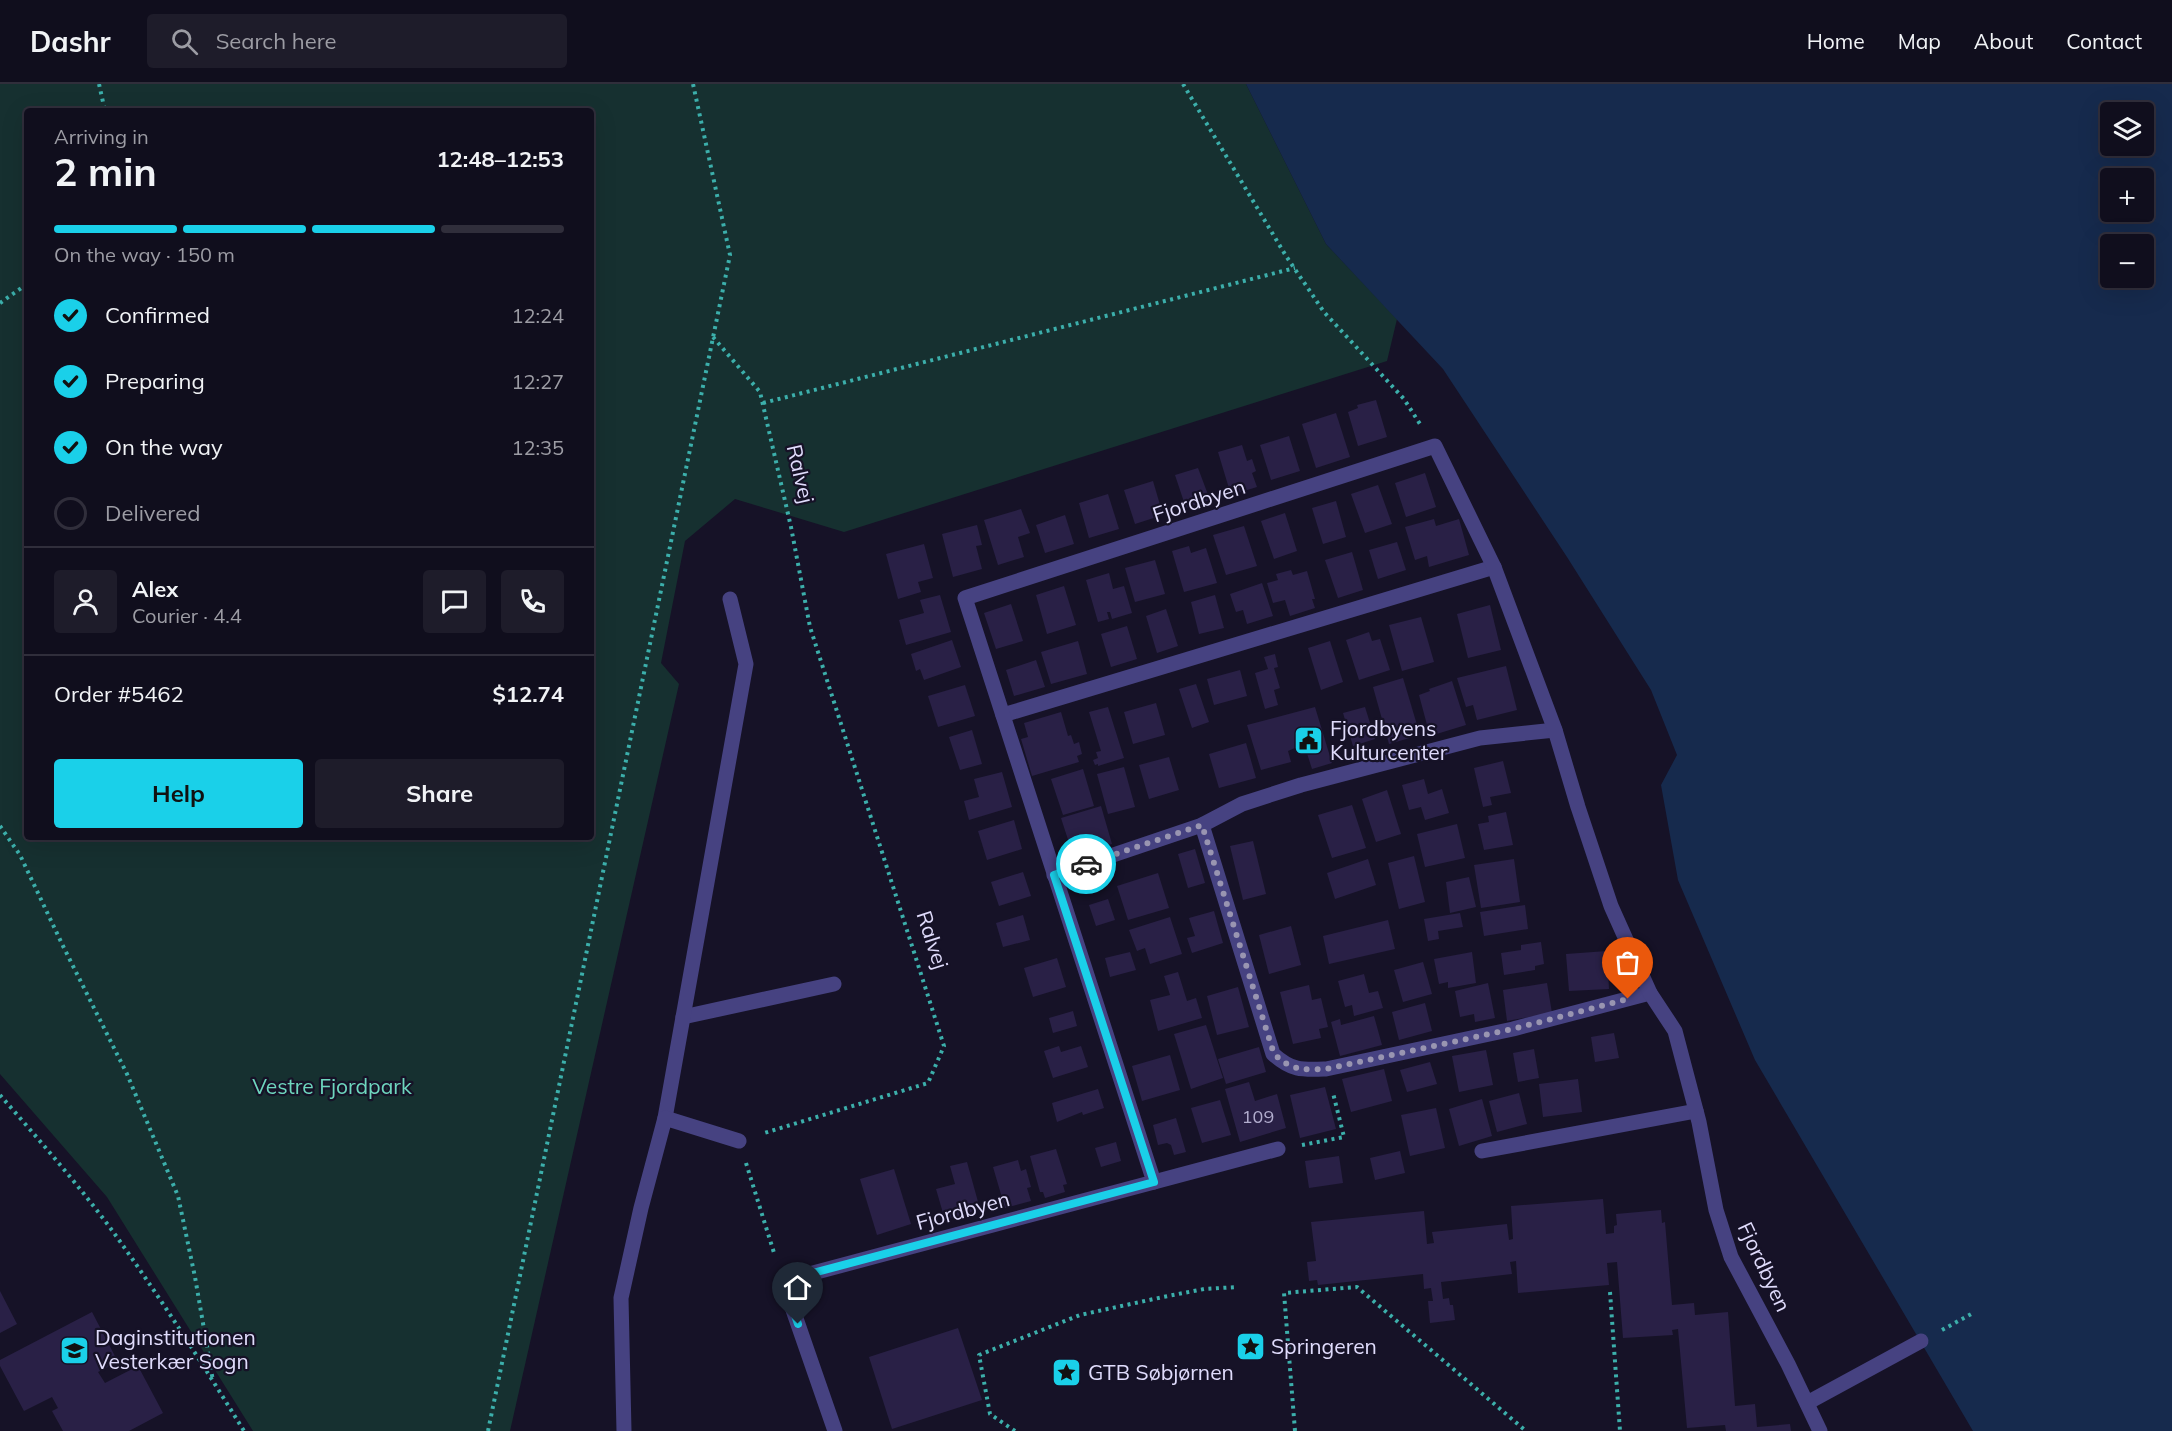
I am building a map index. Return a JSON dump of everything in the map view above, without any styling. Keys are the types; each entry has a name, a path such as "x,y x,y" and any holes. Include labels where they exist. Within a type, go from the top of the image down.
{"street":[{"name":"Fjordbyen","path":"1154,1182 965,598 1435,446 1494,567 1555,730 1611,906 1650,993 1676,1031 1696,1111 1716,1210 1731,1257 1820,1431"},
{"path":"1003,715 1494,567"},
{"path":"624,1431 621,1298 641,1208 665,1118 746,664 730,599"},
{"path":"1054,875 1202,825 1242,804 1301,785 1480,738 1555,730"},
{"path":"1202,825 1274,1054 1287,1066 1305,1070 1326,1069 1513,1029 1650,993"},
{"path":"682,1017 834,984"},
{"path":"1482,1151 1696,1111"},
{"path":"665,1118 739,1141"},
{"name":"Fjordbyen","path":"783,1281 1278,1149"},
{"path":"783,1281 835,1431"},
{"path":"1807,1403 1921,1341"}],"path":[{"path":"99,84 104,108"},
{"path":"488,1431 730,255 693,84"},
{"path":"1183,84 1294,268 1324,312 1404,399 1435,446"},
{"path":"763,403 1294,268"},
{"path":"0,303 24,286"},
{"name":"Ralvej","path":"712,336 760,392 791,527 810,627 944,1046 928,1083 739,1141"},
{"path":"0,826 20,855 127,1074 178,1196 213,1381"},
{"path":"1278,1149 1344,1137 1326,1069"},
{"path":"0,1095 118,1239 244,1431"},
{"path":"739,1141 783,1281"},
{"path":"1015,1431 990,1414 979,1355 1080,1315 1204,1289 1238,1287"},
{"path":"1295,1431 1284,1293 1357,1287 1526,1431"},
{"path":"1610,1292 1620,1431"},
{"path":"1921,1341 1973,1313"}],"green space":[{"name":"Vestre Fjordpark","path":"0,84 1246,84 1326,244 1397,319 1387,361 844,532 735,499 685,541 661,663 679,684 510,1431 253,1431 107,1197 0,1074"}],"water":[{"path":"1246,84 2172,84 2172,1431 1973,1431 1755,1060 1678,880 1661,785 1677,755 1651,690 1567,557 1443,369 1326,244"}],"building":[{"path":"1376,400 1387,437 1358,446 1348,412 1358,408 1357,405"},
{"path":"1336,413 1350,457 1316,468 1302,424"},
{"path":"1289,436 1300,471 1271,480 1260,445"},
{"path":"1242,445 1247,461 1252,459 1256,471 1252,473 1257,487 1231,495 1218,452"},
{"path":"1198,468 1210,500 1186,508 1175,475"},
{"path":"1425,473 1436,507 1406,517 1395,483"},
{"path":"1153,481 1163,515 1135,524 1124,490"},
{"path":"1378,485 1392,524 1365,533 1351,494"},
{"path":"1108,494 1119,529 1089,538 1079,503"},
{"path":"1336,501 1346,537 1323,544 1312,508"},
{"path":"1021,509 1030,533 1018,537 1024,557 998,565 984,520"},
{"path":"1285,513 1297,551 1274,559 1261,521"},
{"path":"1065,515 1074,544 1045,553 1036,525"},
{"path":"1434,519 1436,526 1459,519 1469,555 1429,567 1427,556 1415,560 1405,527"},
{"path":"977,525 982,545 976,546 982,569 953,577 942,534"},
{"path":"1244,526 1257,566 1226,575 1213,535"},
{"path":"1397,542 1406,570 1378,579 1369,550"},
{"path":"924,544 933,578 918,582 921,592 898,599 886,554"},
{"path":"1189,546 1191,553 1206,548 1217,583 1184,592 1172,551"},
{"path":"1352,552 1363,590 1338,598 1325,560"},
{"path":"1155,560 1165,594 1135,602 1125,568"},
{"path":"1291,570 1293,575 1307,571 1315,599 1312,599 1315,608 1290,616 1285,600 1273,603 1267,583 1278,580 1276,574"},
{"path":"1109,573 1113,589 1124,586 1132,613 1112,619 1110,612 1107,612 1109,619 1098,622 1086,580"},
{"path":"1262,583 1273,616 1247,624 1243,610 1236,612 1230,594"},
{"path":"1064,586 1076,625 1047,634 1036,595"},
{"path":"940,595 951,632 906,645 899,620 924,613 920,600"},
{"path":"1215,595 1224,628 1199,634 1191,602"},
{"path":"1011,604 1023,641 996,649 984,613"},
{"path":"1490,605 1501,650 1468,658 1457,614"},
{"path":"1166,609 1178,646 1157,653 1146,616"},
{"path":"1421,617 1434,662 1402,671 1389,625"},
{"path":"1127,626 1137,659 1111,667 1101,634"},
{"path":"1369,632 1372,641 1380,639 1390,670 1359,680 1346,640"},
{"path":"952,640 961,667 924,680 920,669 916,671 911,654"},
{"path":"1078,641 1087,674 1051,684 1041,652"},
{"path":"1330,641 1343,682 1321,690 1308,648"},
{"path":"1275,654 1278,667 1274,668 1280,688 1274,690 1278,705 1265,709 1255,673 1268,669 1264,657"},
{"path":"1036,660 1045,687 1014,696 1006,670"},
{"path":"1506,666 1517,710 1477,720 1473,705 1466,707 1457,678"},
{"path":"1240,670 1247,696 1214,705 1207,679"},
{"path":"1403,678 1420,735 1389,744 1373,687"},
{"path":"1452,681 1466,725 1430,736 1419,695"},
{"path":"1196,684 1209,722 1192,728 1179,689"},
{"path":"965,685 975,716 938,727 928,696"},
{"path":"1156,703 1165,735 1133,744 1124,712"},
{"path":"1108,707 1124,758 1098,766 1093,760 1098,758 1096,752 1101,751 1089,712"},
{"path":"1315,707 1332,763 1312,769 1304,744 1288,751 1291,762 1261,770 1247,725"},
{"path":"1365,707 1375,739 1353,746 1343,713"},
{"path":"1061,712 1068,736 1071,735 1074,744 1079,742 1082,754 1077,756 1079,762 1032,776 1021,739 1028,737 1024,723"},
{"path":"972,730 982,764 960,770 949,737"},
{"path":"1246,743 1256,778 1219,788 1209,754"},
{"path":"1169,757 1179,790 1149,799 1139,765"},
{"path":"1503,761 1511,793 1490,797 1492,805 1483,807 1474,768"},
{"path":"1124,767 1135,807 1108,814 1097,774"},
{"path":"1083,769 1094,806 1063,815 1051,779"},
{"path":"1002,772 1012,807 969,820 964,801 979,797 974,779"},
{"path":"1424,779 1428,794 1442,789 1449,813 1425,820 1421,807 1409,810 1402,785"},
{"path":"1387,790 1401,834 1376,842 1362,799"},
{"path":"1352,805 1366,848 1332,858 1318,815"},
{"path":"1101,806 1112,844 1080,853 1078,850 1072,852 1061,818"},
{"path":"1506,812 1513,845 1484,850 1478,824 1489,822 1488,816"},
{"path":"1014,820 1022,849 987,860 978,831"},
{"path":"1457,824 1465,858 1425,867 1417,834"},
{"path":"1253,841 1266,894 1243,900 1230,846"},
{"path":"1195,849 1205,883 1188,888 1178,854"},
{"path":"1414,856 1425,902 1399,909 1388,863"},
{"path":"1368,859 1376,885 1335,899 1327,873"},
{"path":"1514,859 1520,902 1481,908 1474,865"},
{"path":"1023,872 1031,896 999,906 991,882"},
{"path":"1158,873 1169,908 1128,920 1117,886"},
{"path":"1469,877 1476,907 1450,913 1446,882"},
{"path":"1108,899 1115,920 1096,926 1089,905"},
{"path":"1525,905 1528,929 1484,936 1480,912"},
{"path":"1214,911 1223,943 1192,953 1187,938 1195,936 1189,918"},
{"path":"1460,913 1463,927 1438,931 1439,939 1428,941 1424,919"},
{"path":"1023,915 1030,940 1003,947 996,923"},
{"path":"1170,917 1182,954 1150,964 1145,948 1137,951 1129,930"},
{"path":"1388,920 1395,949 1329,964 1323,936"},
{"path":"1291,926 1301,965 1269,974 1259,935"},
{"path":"1541,942 1544,964 1535,966 1535,970 1504,975 1501,953 1521,950 1521,945"},
{"path":"1607,951 1609,989 1569,991 1566,954"},
{"path":"1130,952 1136,970 1110,977 1105,958"},
{"path":"1472,952 1476,983 1448,988 1448,982 1439,984 1434,959"},
{"path":"1057,958 1066,987 1033,997 1024,968"},
{"path":"1423,962 1432,994 1403,1002 1394,970"},
{"path":"1178,972 1187,1001 1196,998 1202,1018 1158,1031 1150,1000 1170,995 1164,976"},
{"path":"1364,974 1369,993 1378,991 1383,1008 1354,1016 1352,1005 1345,1007 1338,981"},
{"path":"1488,983 1495,1018 1475,1022 1474,1014 1460,1017 1455,991"},
{"path":"1547,983 1552,1013 1507,1021 1503,990"},
{"path":"1309,985 1312,1000 1321,998 1328,1027 1319,1029 1321,1038 1293,1044 1280,992"},
{"path":"1238,987 1249,1027 1217,1035 1207,996"},
{"path":"1425,1003 1432,1031 1399,1040 1392,1012"},
{"path":"1073,1011 1077,1026 1053,1033 1049,1018"},
{"path":"1374,1016 1382,1045 1340,1056 1331,1022 1340,1019 1341,1025"},
{"path":"1206,1025 1223,1078 1191,1089 1174,1034"},
{"path":"1614,1033 1619,1058 1595,1062 1591,1037"},
{"path":"1059,1046 1061,1052 1081,1046 1088,1067 1053,1078 1044,1051"},
{"path":"1259,1047 1266,1072 1226,1084 1218,1059"},
{"path":"1534,1049 1539,1078 1518,1082 1513,1053"},
{"path":"1486,1050 1493,1085 1459,1092 1452,1056"},
{"path":"1170,1055 1180,1090 1142,1101 1132,1066"},
{"path":"1430,1062 1437,1084 1407,1092 1400,1070"},
{"path":"1384,1069 1392,1101 1351,1112 1342,1079"},
{"path":"1578,1079 1582,1112 1543,1117 1539,1084"},
{"path":"1249,1082 1255,1101 1277,1094 1286,1128 1240,1142 1225,1089"},
{"path":"1325,1087 1336,1129 1300,1138 1290,1095"},
{"path":"1098,1089 1104,1108 1083,1115 1082,1112 1057,1122 1052,1103"},
{"path":"1519,1093 1527,1124 1497,1132 1489,1101"},
{"path":"1482,1099 1492,1136 1459,1146 1449,1109"},
{"path":"1220,1100 1231,1135 1202,1143 1191,1108"},
{"path":"1436,1108 1445,1148 1410,1156 1401,1115"},
{"path":"1176,1118 1186,1152 1174,1155 1171,1145 1167,1143 1158,1145 1153,1125"},
{"path":"1116,1142 1121,1161 1101,1167 1095,1148"},
{"path":"1056,1149 1067,1184 1063,1185 1065,1192 1045,1198 1043,1192 1040,1192 1030,1156"},
{"path":"1400,1151 1405,1173 1375,1180 1370,1158"},
{"path":"1339,1156 1343,1183 1309,1188 1305,1161"},
{"path":"1018,1160 1021,1171 1026,1169 1031,1187 1027,1188 1031,1201 1005,1208 993,1167"},
{"path":"967,1162 980,1209 945,1220 936,1189 955,1184 950,1166"},
{"path":"894,1169 911,1224 877,1235 860,1179"},
{"path":"1603,1199 1606,1234 1614,1233 1614,1226 1617,1225 1616,1214 1661,1210 1662,1223 1665,1222 1672,1305 1694,1303 1695,1315 1728,1312 1735,1406 1755,1404 1757,1427 1790,1424 1791,1431 1726,1431 1725,1425 1687,1428 1678,1329 1672,1330 1673,1335 1623,1338 1617,1262 1607,1263 1609,1285 1518,1293 1516,1261 1510,1262 1512,1274 1441,1282 1443,1299 1449,1298 1450,1305 1453,1305 1455,1320 1430,1323 1428,1301 1433,1301 1431,1288 1424,1289 1423,1274 1318,1285 1317,1280 1309,1281 1307,1262 1316,1261 1311,1222 1424,1211 1427,1244 1434,1243 1432,1232 1507,1224 1509,1240 1513,1239 1511,1206"},
{"path":"0,1291 17,1324 0,1333"},
{"path":"92,1312 118,1362 98,1372 105,1383 138,1366 163,1413 129,1431 63,1431 52,1411 58,1408 52,1397 24,1411 0,1366 0,1360"},
{"path":"958,1328 982,1400 892,1429 869,1357"}],"way so far":[{"path":"1086,864 1202,825 1274,1054 1287,1066 1305,1070 1326,1069 1513,1029 1628,999"}],"place":[{"name":"Fjordbyens Kulturcenter","path":"1309,741"},
{"name":"Springeren","path":"1250,1347"},
{"name":"Daginstitutionen Vesterkær Sogn","path":"74,1350"},
{"name":"GTB Søbjørnen","path":"1067,1373"}],"route":[{"path":"798,1324 783,1281 1154,1182 1054,875 1086,864"}]}
